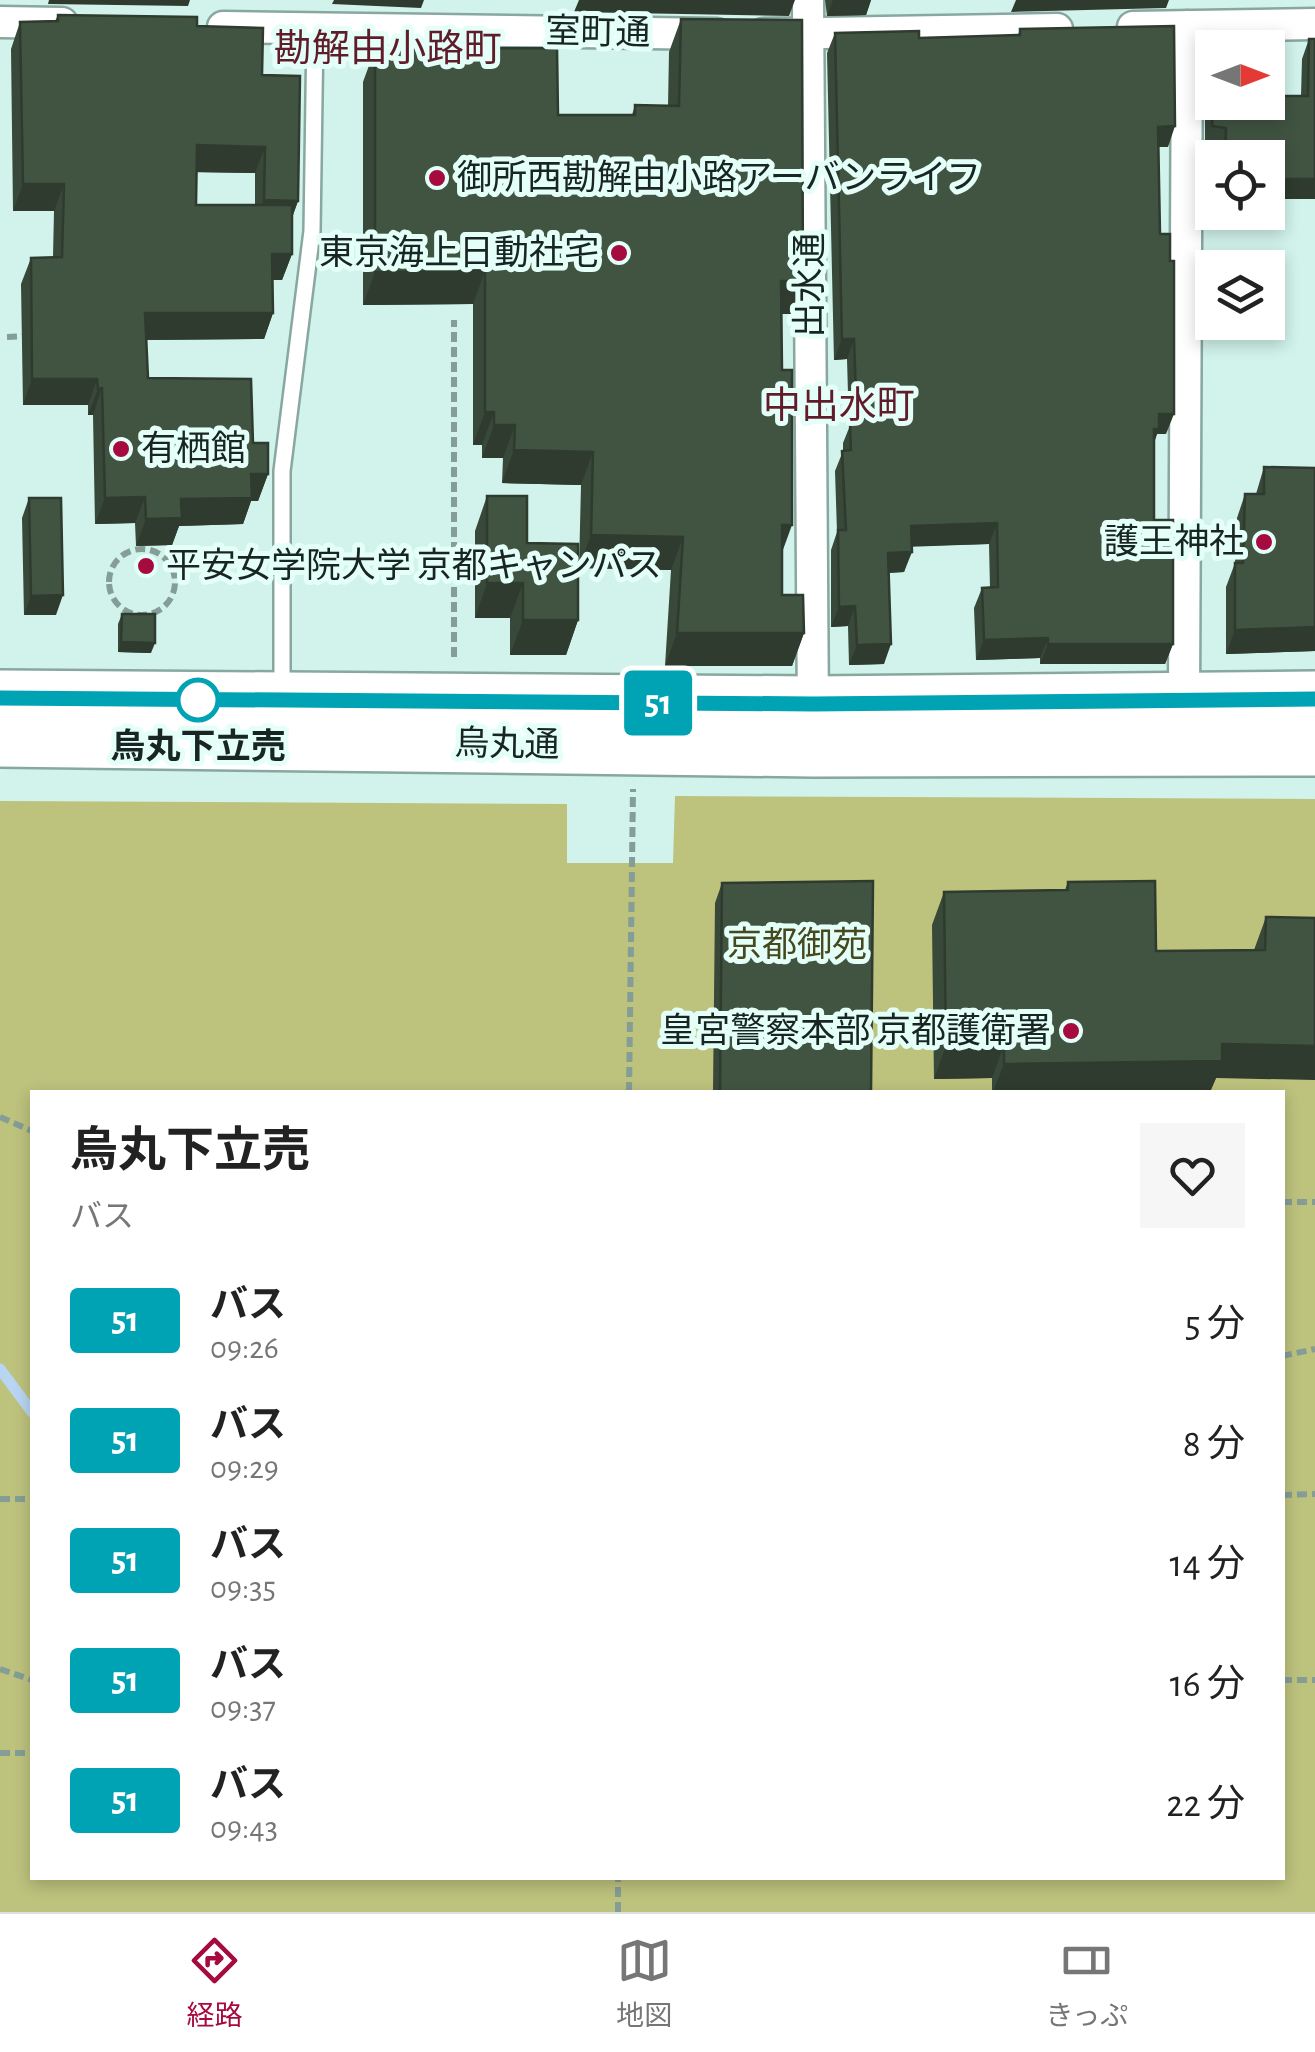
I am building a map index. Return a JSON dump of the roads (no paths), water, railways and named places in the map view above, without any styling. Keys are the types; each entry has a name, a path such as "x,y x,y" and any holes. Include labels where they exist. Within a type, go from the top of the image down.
{"highway":[{"name":"烏丸通","path":"0,698 282,700 1315,748"},
{"name":"烏丸通","path":"0,739 813,726 1184,699 1315,699"}],"street":[{"name":"出水通","path":"808,0 813,726"},
{"path":"0,22 99,24"},
{"name":"室町通","path":"197,27 808,35 1315,24"},
{"path":"1184,699 1188,26"}],"lane":[{"path":"282,700 282,471 312,231 315,30"}],"waterway":[{"path":"0,1369 30,1409"}],"place":[{"name":"御所西勘解由小路アーバンライフ","path":"437,178"},
{"name":"東京海上日動社宅","path":"619,253"},
{"name":"有栖館","path":"121,449"},
{"name":"護王神社","path":"1264,542"},
{"name":"平安女学院大学 京都キャンパス","path":"146,566"},
{"name":"烏丸下立売","path":"198,700"},
{"name":"皇宮警察本部 京都護衛署","path":"1071,1031"}],"district":[{"name":"勘解由小路町","path":"388,50"},
{"name":"中出水町","path":"839,407"}],"park label":[{"name":"京都御苑","path":"797,945"}]}
